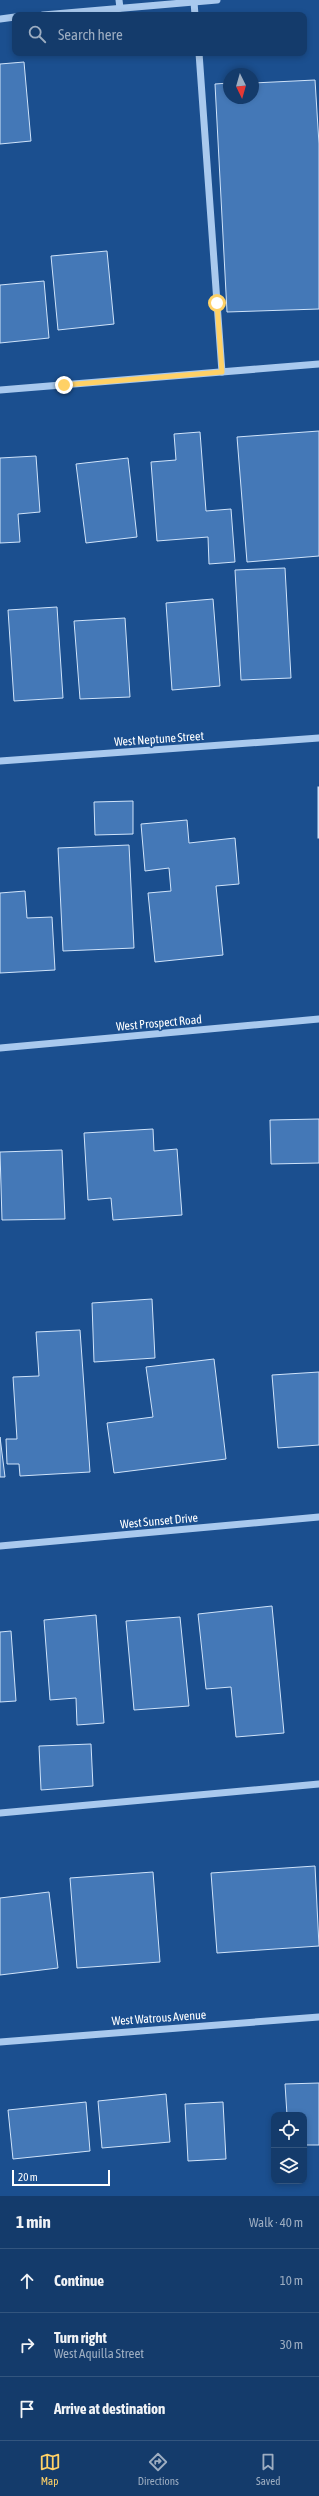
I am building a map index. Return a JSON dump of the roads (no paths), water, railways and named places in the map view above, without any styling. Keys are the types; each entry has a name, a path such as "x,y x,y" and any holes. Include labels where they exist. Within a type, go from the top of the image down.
{"street":[{"path":"119,0 120,8"},
{"path":"76,12 217,0"},
{"path":"194,2 195,12"},
{"path":"0,19 12,17"},
{"path":"199,56 222,372"},
{"path":"0,390 319,364"},
{"name":"West Neptune Street","path":"0,761 319,738"},
{"name":"West Prospect Road","path":"0,1048 319,1019"},
{"name":"West Sunset Drive","path":"0,1546 319,1518"},
{"path":"0,1814 319,1784"},
{"name":"West Watrous Avenue","path":"0,2042 319,2017"}]}
